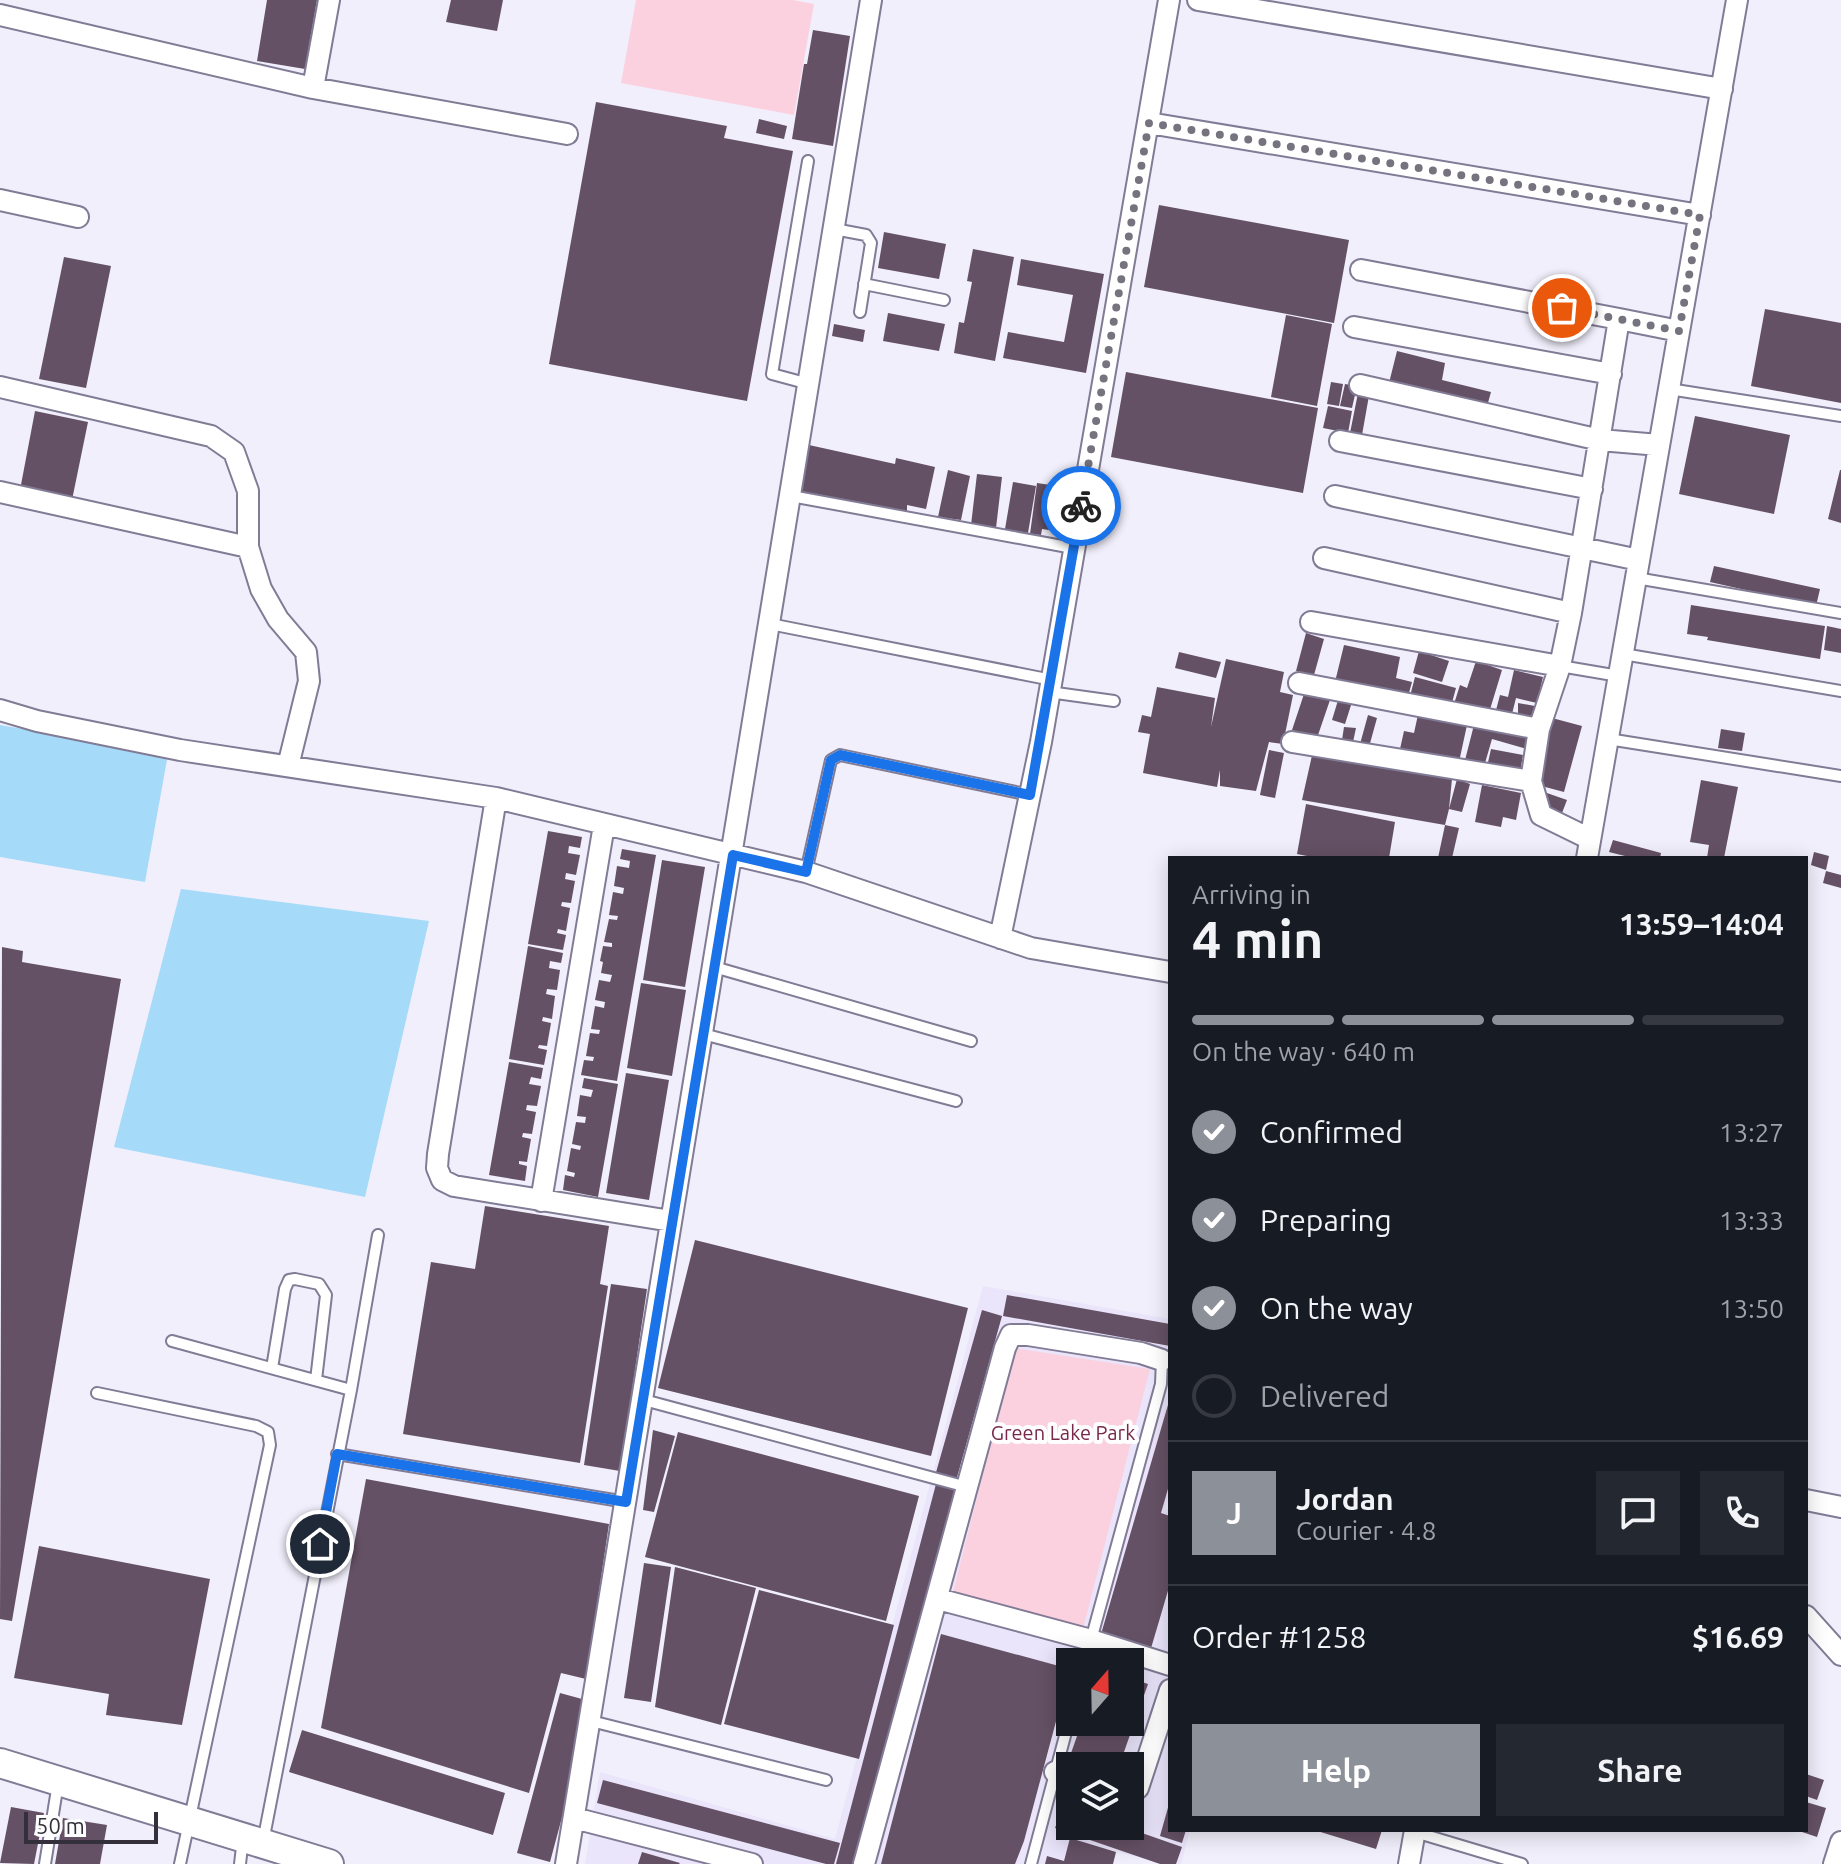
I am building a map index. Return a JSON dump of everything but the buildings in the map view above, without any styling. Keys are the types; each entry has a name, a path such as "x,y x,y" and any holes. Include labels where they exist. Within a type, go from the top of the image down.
{"main road":[{"path":"0,1763 187,1821 249,1849 329,1864"}],"street":[{"path":"313,88 329,0"},
{"path":"566,1864 871,0"},
{"path":"1000,938 1051,686 1169,0"},
{"path":"1198,0 1722,89"},
{"path":"1619,319 1571,613 1560,666 1539,729 1531,781 1541,815 1589,848 1737,0"},
{"path":"0,15 313,88 567,134"},
{"path":"1149,123 1700,215"},
{"path":"0,200 78,217"},
{"path":"1361,270 1679,331"},
{"path":"1354,327 1611,374"},
{"path":"1360,385 1600,440 1659,445"},
{"path":"0,387 211,436 234,452 248,491 248,547 261,589 272,609 306,652 309,681 288,766"},
{"path":"1340,441 1592,489"},
{"path":"0,492 248,547"},
{"path":"1335,496 1582,549 1638,569"},
{"path":"1324,558 1571,613"},
{"path":"1311,622 1560,666"},
{"path":"1299,683 1539,729"},
{"path":"0,710 37,721 180,750 496,798 806,872 1031,948 1168,972"},
{"path":"1292,742 1531,781"},
{"path":"496,798 437,1168 442,1180 454,1186 671,1221"},
{"path":"541,1201 604,825"},
{"path":"864,1864 1011,1335 1141,1353 1162,1360"},
{"path":"1808,1500 1841,1507"},
{"path":"938,1599 1168,1664"},
{"path":"1808,1618 1841,1655"},
{"path":"1144,1770 1168,1696"},
{"path":"574,1818 752,1864"},
{"path":"1409,1864 1415,1832"},
{"path":"1834,1864 1841,1842"}],"lane":[{"path":"808,161 772,374 809,384"},
{"path":"834,229 866,235 871,243 860,312"},
{"path":"864,284 944,300"},
{"path":"1669,389 1841,416"},
{"path":"791,496 1073,548"},
{"path":"1638,569 1841,613"},
{"path":"770,624 1114,701"},
{"path":"1623,654 1841,691"},
{"path":"1560,666 1619,676"},
{"path":"1608,739 1841,776"},
{"path":"806,872 831,760 840,755 1030,795"},
{"path":"714,967 971,1041"},
{"path":"703,1034 956,1101"},
{"path":"249,1849 351,1390 378,1235"},
{"path":"272,1368 289,1280 319,1284 326,1295 316,1380"},
{"path":"172,1341 351,1390"},
{"path":"1089,1648 1161,1384 1162,1360"},
{"path":"97,1393 256,1426 268,1432 270,1445 180,1864"},
{"path":"644,1400 967,1487"},
{"path":"337,1454 626,1502"},
{"path":"591,1721 826,1780"},
{"path":"45,1864 59,1781"},
{"path":"1031,1864 1056,1794"},
{"path":"1418,1832 1522,1864"}],"shaded area":[{"path":"983,1286 1168,1319 1168,1497 1165,1509 1168,1510 1168,1832 1189,1832 1181,1864 1164,1864 1107,1849 1103,1864 585,1864 600,1772 835,1839"}],"green space":[{"path":"636,0 793,0 814,4 794,115 621,83"},
{"name":"Green Lake Park","path":"1015,1348 1150,1369 1083,1629 953,1592"}],"water":[{"path":"0,725 168,754 145,882 0,857"},
{"path":"181,889 429,921 365,1197 114,1147"}],"way so far":[{"path":"1081,506 1149,123 1700,215 1679,331 1562,308"}],"route":[{"path":"320,1544 337,1454 626,1502 733,855 806,872 831,760 840,755 1030,795 1081,506"}]}
